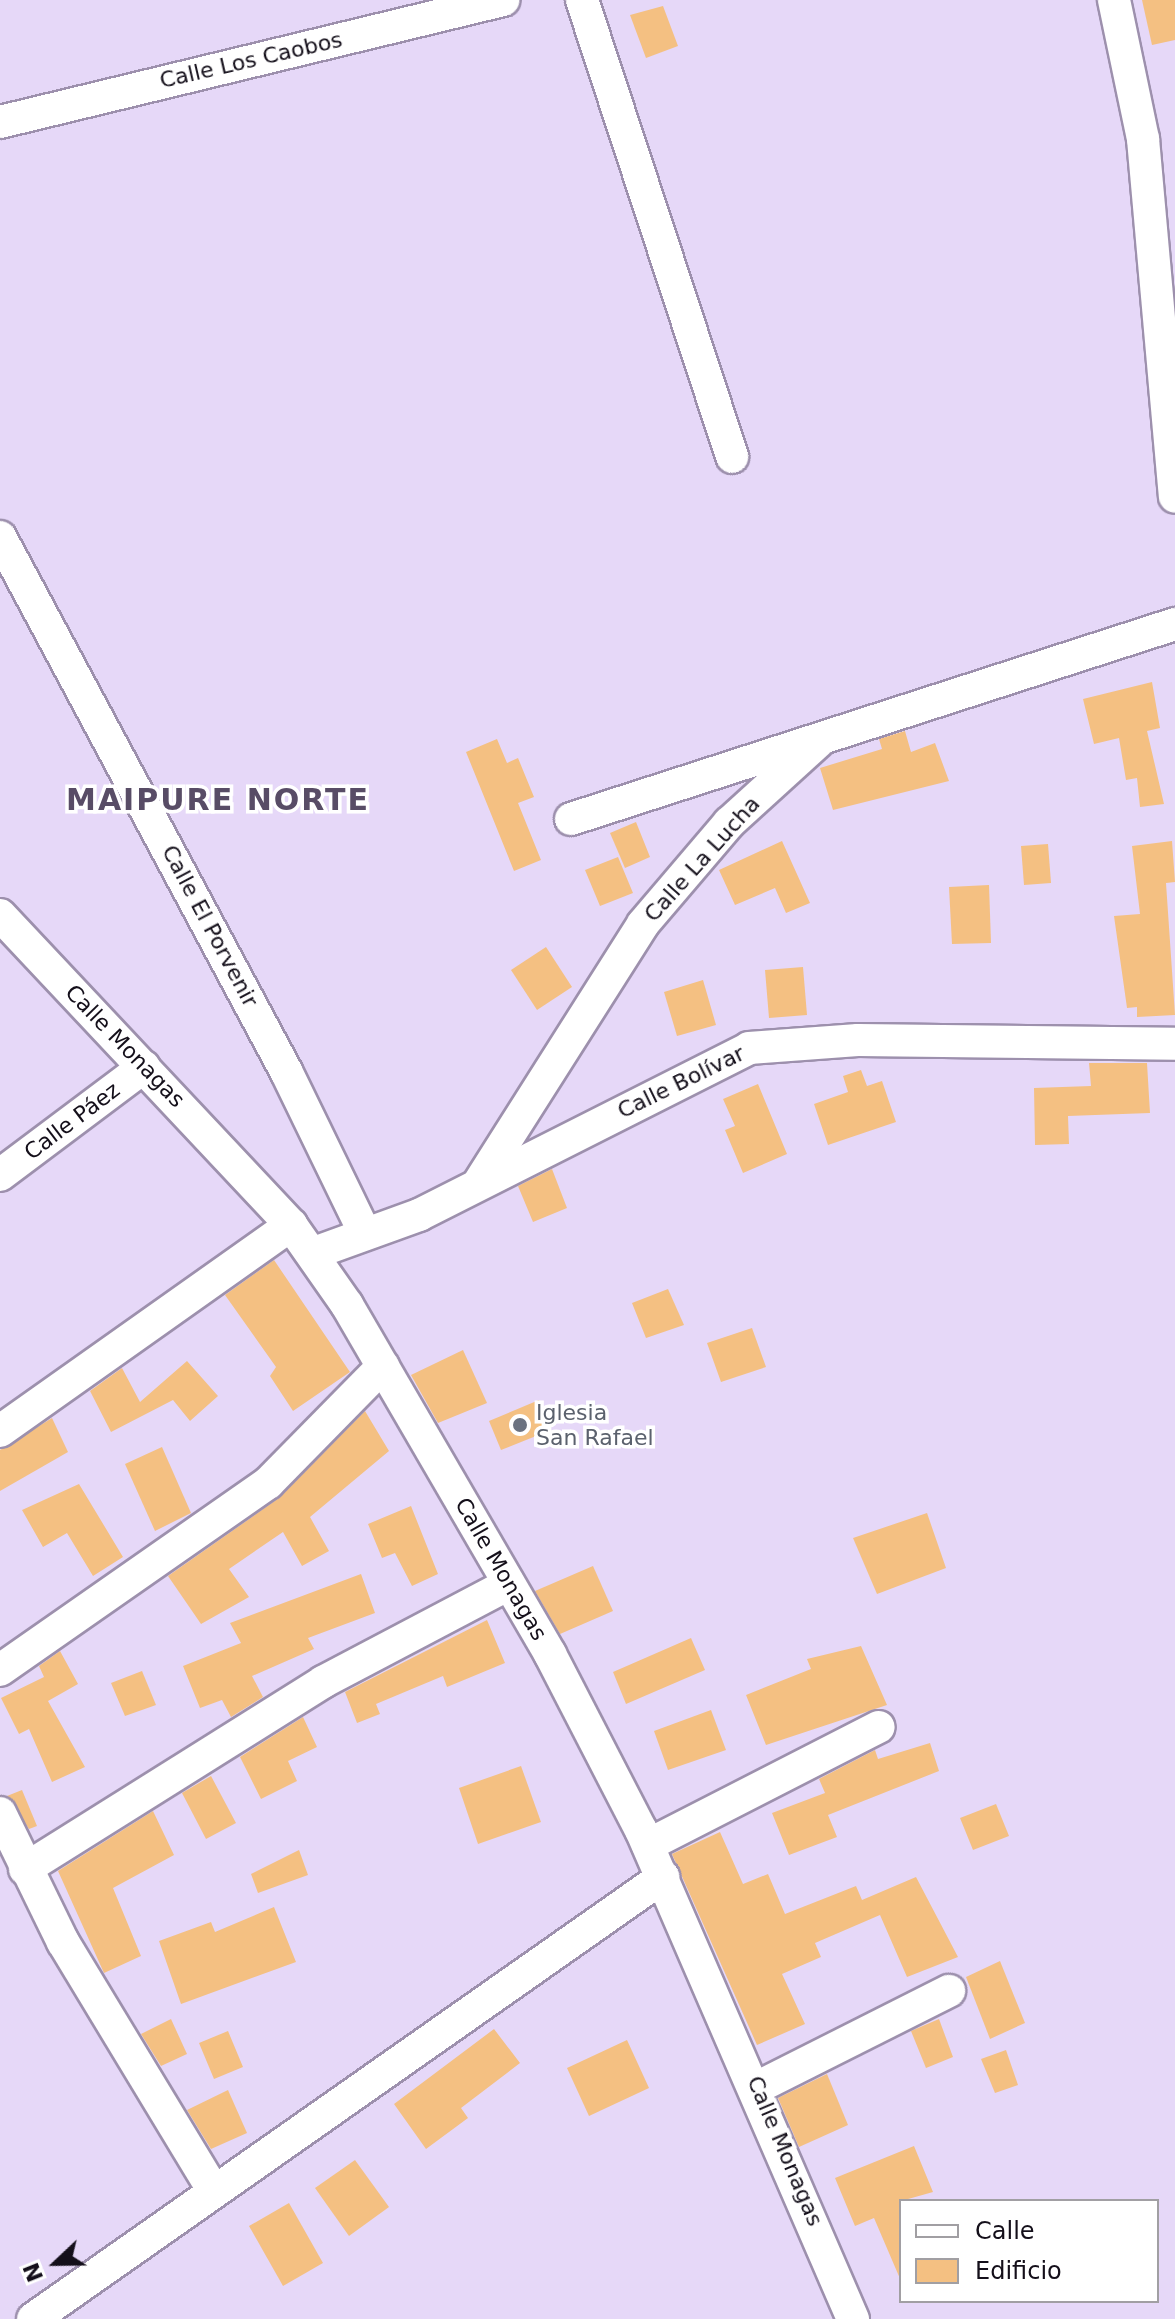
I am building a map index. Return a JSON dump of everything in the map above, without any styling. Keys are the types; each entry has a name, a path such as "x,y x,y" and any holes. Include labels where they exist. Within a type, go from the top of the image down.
{"street":[{"name":"Calle Los Caobos","path":"0,122 503,0"},
{"path":"582,0 732,457"},
{"path":"1114,0 1143,139 1175,497"},
{"name":"Calle El Porvenir","path":"0,537 286,1071 365,1234"},
{"name":"Calle La Lucha","path":"477,1186 643,924 729,823 823,737 1175,624"},
{"path":"571,819 823,737"},
{"name":"Calle Monagas","path":"0,915 291,1225 314,1253 383,1366 509,1584 648,1845 758,2087 853,2319"},
{"name":"Calle Bolívar","path":"314,1253 477,1186 723,1057 768,1044 1175,1044"},
{"name":"Calle Páez","path":"0,1175 144,1067"},
{"path":"0,1431 291,1225"},
{"path":"0,1670 268,1483 383,1366"},
{"path":"25,1869 311,1690 509,1584"},
{"path":"648,1845 879,1727"},
{"path":"0,1813 25,1869 214,2191"},
{"path":"33,2319 663,1877"},
{"path":"758,2087 949,1991"}],"building":[{"path":"1142,0 1175,0 1175,40 1152,45"},
{"path":"663,6 678,46 646,58 630,15"},
{"path":"1152,682 1160,728 1147,731 1164,804 1140,807 1137,778 1126,780 1119,738 1094,744 1083,699"},
{"path":"905,731 911,752 935,743 949,781 833,810 820,768 882,749 879,739"},
{"path":"497,739 507,763 518,758 534,797 518,803 541,860 514,871 466,752"},
{"path":"636,822 650,857 625,868 610,833"},
{"path":"782,841 810,903 786,913 775,888 735,905 719,870"},
{"path":"1172,841 1175,882 1166,883 1175,1015 1137,1017 1137,1007 1127,1008 1114,916 1140,914 1132,846"},
{"path":"1048,844 1051,883 1024,885 1021,846"},
{"path":"618,857 633,893 600,906 585,870"},
{"path":"989,885 991,943 952,944 949,887"},
{"path":"546,947 572,987 537,1010 511,970"},
{"path":"803,967 807,1015 769,1018 765,970"},
{"path":"703,980 716,1025 677,1036 664,992"},
{"path":"1089,1063 1147,1063 1150,1113 1068,1116 1069,1144 1035,1145 1034,1088 1091,1086"},
{"path":"861,1070 867,1086 882,1081 896,1122 828,1145 814,1104 848,1092 843,1076"},
{"path":"758,1084 787,1154 743,1173 725,1130 735,1126 723,1099"},
{"path":"552,1169 567,1208 533,1222 518,1186"},
{"path":"274,1260 350,1372 293,1411 270,1376 276,1367 225,1295"},
{"path":"668,1289 684,1325 646,1338 632,1303"},
{"path":"752,1328 766,1367 721,1382 707,1343"},
{"path":"463,1350 487,1403 438,1423 411,1375"},
{"path":"187,1361 218,1396 190,1421 173,1400 111,1432 90,1391 122,1368 140,1402"},
{"name":"Iglesia San Rafael","path":"539,1400 551,1430 501,1450 489,1421"},
{"path":"365,1411 389,1451 310,1517 329,1551 302,1566 283,1532 229,1569 249,1597 201,1624 168,1576 279,1498"},
{"path":"52,1418 68,1452 0,1491 0,1450"},
{"path":"162,1447 191,1513 155,1531 125,1464"},
{"path":"79,1484 123,1557 93,1576 67,1533 43,1547 22,1510"},
{"path":"411,1506 438,1574 412,1586 395,1553 382,1558 368,1524"},
{"path":"927,1513 946,1568 877,1594 853,1538"},
{"path":"593,1566 613,1611 560,1634 535,1591"},
{"path":"361,1574 375,1613 308,1638 314,1649 252,1676 263,1697 231,1717 222,1700 200,1708 183,1666 241,1643 230,1623"},
{"path":"487,1620 505,1663 447,1687 443,1676 376,1704 380,1714 357,1723 345,1692"},
{"path":"691,1638 705,1670 626,1704 613,1672"},
{"path":"861,1646 887,1705 766,1745 746,1695 811,1669 807,1659"},
{"path":"60,1651 78,1684 48,1701 85,1767 52,1782 29,1729 19,1734 1,1698 44,1677 39,1666"},
{"path":"142,1671 156,1705 125,1716 111,1683"},
{"path":"711,1710 726,1750 668,1770 654,1731"},
{"path":"303,1717 317,1747 288,1761 297,1781 261,1799 240,1757"},
{"path":"930,1743 939,1771 828,1815 837,1837 789,1855 772,1813 825,1793 819,1779 875,1750 878,1759"},
{"path":"521,1766 541,1822 478,1844 459,1788"},
{"path":"211,1776 236,1823 206,1839 182,1793"},
{"path":"22,1790 37,1826 29,1829 7,1796"},
{"path":"996,1804 1009,1836 973,1850 960,1818"},
{"path":"153,1811 174,1855 113,1888 141,1956 104,1973 58,1871"},
{"path":"720,1832 743,1884 768,1874 785,1914 856,1886 862,1900 916,1877 958,1957 907,1977 880,1915 815,1943 821,1957 782,1974 805,2024 757,2045 672,1854"},
{"path":"299,1850 308,1875 258,1893 251,1874"},
{"path":"274,1907 296,1962 181,2004 159,1941 211,1922 215,1932"},
{"path":"1000,1961 1025,2023 990,2039 966,1977"},
{"path":"171,2019 187,2054 161,2066 141,2034"},
{"path":"939,2019 953,2057 926,2068 911,2031"},
{"path":"494,2029 520,2063 461,2108 468,2118 426,2149 394,2104"},
{"path":"228,2031 243,2067 214,2079 199,2043"},
{"path":"627,2040 649,2088 589,2116 567,2068"},
{"path":"1006,2050 1018,2085 995,2093 981,2059"},
{"path":"827,2074 848,2125 799,2147 778,2098"},
{"path":"228,2090 247,2133 211,2149 187,2110"},
{"path":"914,2146 933,2192 899,2199 899,2276 874,2218 855,2226 835,2178"},
{"path":"355,2160 389,2207 349,2236 315,2188"},
{"path":"289,2203 323,2263 283,2286 249,2226"}],"place":[{"name":"Iglesia San Rafael","path":"520,1425"}],"district":[{"name":"MAIPURE NORTE","path":"218,800"}]}
